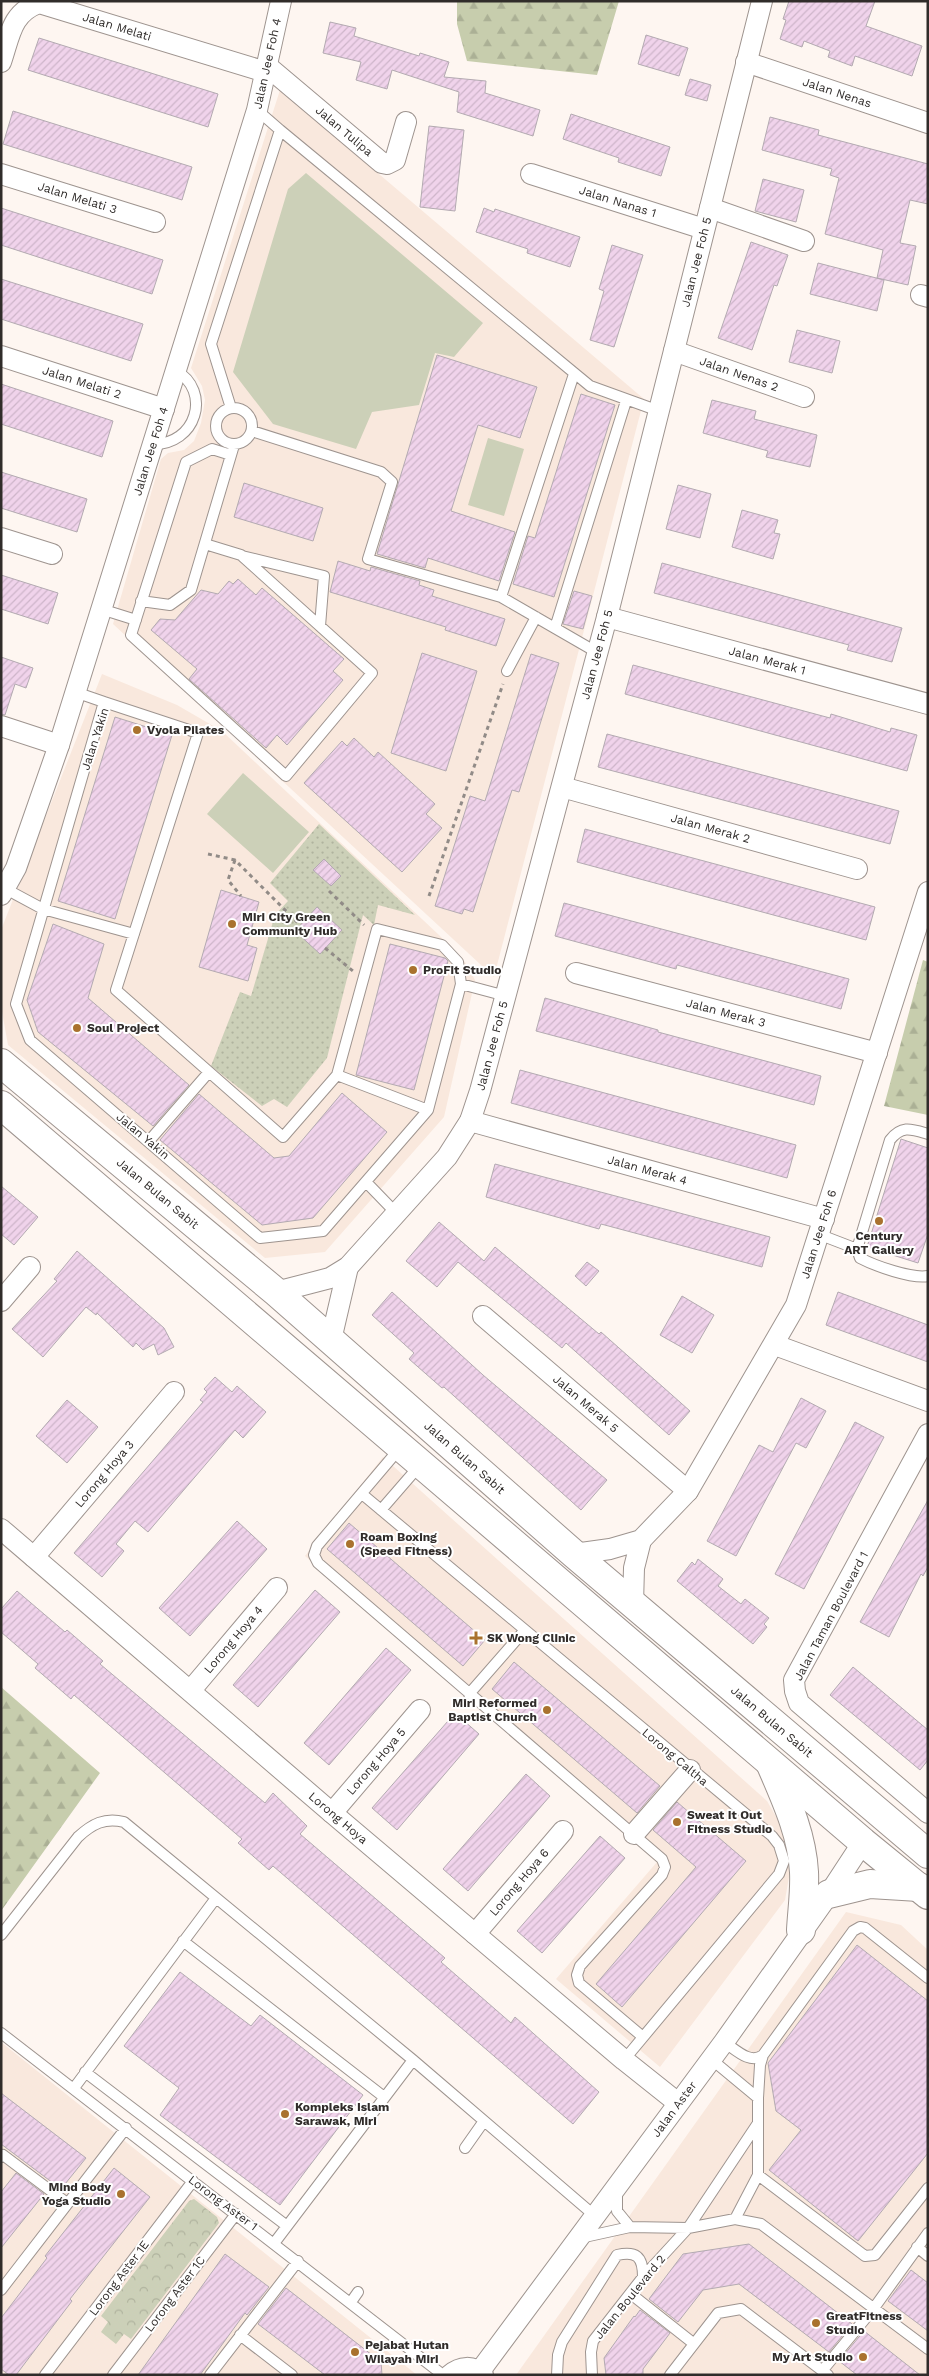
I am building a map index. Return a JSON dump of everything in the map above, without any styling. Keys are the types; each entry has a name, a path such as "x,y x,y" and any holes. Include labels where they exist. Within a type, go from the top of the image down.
{"main road":[{"name":"Jalan Bulan Sabit","path":"1,1062 276,1292 574,1554 928,1854"},
{"path":"1,1105 863,1842 923,1891"},
{"path":"768,1759 794,1821 802,1854 804,1874 801,1930"},
{"path":"827,1768 844,1795 863,1842"},
{"path":"863,1842 928,1854"},
{"path":"829,1894 870,1884 923,1891"}],"street":[{"name":"Jalan Jee Foh 4","path":"3,890 41,801 59,745 256,110 281,1"},
{"name":"Jalan Jee Foh 5","path":"276,1292 330,1278 348,1267 447,1157 470,1121 506,996 598,653 762,1"},
{"name":"Jalan Melati","path":"1,62 15,20 25,8 39,3 266,69"},
{"name":"Jalan Nenas","path":"746,62 928,123"},
{"name":"Jalan Tulipa","path":"266,69 382,162 387,164 395,160 406,122"},
{"name":"Jalan Melati 3","path":"1,174 154,222"},
{"name":"Jalan Nanas 1","path":"531,174 704,229"},
{"path":"710,208 804,241"},
{"name":"Jalan Nenas 2","path":"674,351 804,396"},
{"name":"Jalan Melati 2","path":"1,356 164,409"},
{"path":"1,538 52,554"},
{"name":"Jalan Merak 1","path":"607,617 928,704"},
{"path":"1,726 59,745"},
{"name":"Jalan Merak 2","path":"562,787 857,869"},
{"name":"Jalan Jee Foh 6","path":"634,1604 634,1568 641,1540 688,1491 796,1305 928,892"},
{"name":"Jalan Merak 3","path":"576,973 876,1053"},
{"name":"Jalan Merak 4","path":"470,1121 821,1226"},
{"name":"Jalan Jee Foh 5","path":"331,1340 348,1267"},
{"path":"1,1301 30,1268"},
{"name":"Jalan Merak 5","path":"483,1316 688,1491"},
{"path":"774,1345 928,1401"},
{"name":"Lorong Hoya 3","path":"34,1556 174,1392"},
{"name":"Jalan Taman Boulevard 1","path":"928,1434 794,1680 799,1703 928,1813"},
{"name":"Lorong Hoya","path":"1,1529 191,1690 332,1813 624,2060 678,2103"},
{"path":"574,1554 610,1549 641,1540"},
{"name":"Lorong Hoya 4","path":"191,1690 277,1588"},
{"name":"Lorong Hoya 5","path":"332,1813 420,1710"},
{"path":"634,1834 690,1770"},
{"name":"Lorong Hoya 6","path":"475,1934 563,1831"},
{"name":"Jalan Aster","path":"481,2373 577,2238 618,2187 724,2042 801,1930 829,1894 863,1842"},
{"path":"436,2372 465,2367 481,2373"}],"lane":[{"path":"256,110 590,386 626,401 659,411"},
{"path":"231,408 211,344 280,130"},
{"path":"152,444 174,441 185,433 192,422 196,409 195,396 190,383 175,370"},
{"path":"501,597 574,374"},
{"path":"555,628 626,401"},
{"path":"212,449 218,437 217,419 225,410 231,408 243,410 248,414 251,419 252,431 245,442 233,450 212,449 186,462 132,635 286,776 372,673 241,555"},
{"path":"252,431 381,472 392,482 368,559 501,597 598,653"},
{"path":"218,437 233,450"},
{"path":"142,601 170,605 191,590 233,450"},
{"path":"205,544 324,576 320,626"},
{"path":"101,609 136,620"},
{"path":"507,672 536,618"},
{"path":"75,692 104,702"},
{"name":"Jalan Yakin","path":"104,702 198,733 116,990 283,1137 337,1075 377,929 442,945 458,962 461,984 428,1110 323,1231 260,1238 30,1040 16,1004 43,908 104,702"},
{"path":"3,890 43,908 134,934"},
{"path":"461,984 506,996"},
{"path":"149,1141 209,1072"},
{"path":"337,1075 428,1110"},
{"path":"856,1249 890,1140 897,1131 907,1128 928,1134"},
{"path":"366,1182 396,1213"},
{"path":"821,1226 856,1249 860,1258 868,1263 916,1276 928,1276"},
{"path":"411,1455 362,1494 316,1546 314,1555 318,1563 662,1859 664,1868 662,1875 580,1966 577,1975 579,1982 643,2037"},
{"path":"381,1510 411,1455"},
{"name":"Lorong Caltha","path":"362,1494 690,1770 772,1836 779,1845 784,1862 779,1874 624,2060"},
{"path":"468,1694 524,1631"},
{"path":"1,1935 78,1837 90,1825 114,1820 124,1822 413,2060 595,2216"},
{"path":"74,2088 216,1898"},
{"path":"735,2219 758,2176 758,2098 760,2065 763,2055 853,1931 860,1927 865,1928 928,1978"},
{"path":"183,1941 384,2097"},
{"name":"Lorong Aster 1","path":"1,2033 126,2128 193,2182 275,2242 352,2302 436,2372 443,2375"},
{"path":"724,2042 749,2058 759,2058 763,2055"},
{"path":"711,2058 758,2098"},
{"path":"275,2242 413,2060"},
{"path":"85,2072 287,2226"},
{"path":"465,2148 484,2121"},
{"name":"Jalan Boulevard 2","path":"592,2375 590,2352 593,2341 643,2277 688,2228 758,2123"},
{"path":"1,2290 126,2128"},
{"path":"1,2157 3,2155 67,2203"},
{"path":"758,2176 866,2256 875,2255 928,2188"},
{"name":"Lorong Aster 1E","path":"46,2375 193,2182"},
{"path":"618,2187 617,2211 630,2227"},
{"name":"Lorong Aster 1C","path":"113,2375 236,2214"},
{"path":"577,2238 630,2227 688,2228 735,2219 761,2224 928,2348"},
{"path":"670,2375 718,2313 741,2309 825,2373 928,2233"},
{"path":"917,2247 928,2256"},
{"path":"557,2375 558,2355 562,2342 617,2255 630,2252 636,2255 643,2268 643,2277"},
{"path":"210,2375 298,2261"},
{"path":"352,2302 358,2292"},
{"path":"631,2294 693,2343"},
{"path":"240,2335 292,2375"}],"path":[{"path":"430,896 507,672"},
{"path":"208,854 235,860 300,926"},
{"path":"235,860 228,880 241,896"},
{"path":"329,891 375,936"},
{"path":"325,948 363,979"}],"shaded area":[{"path":"280,90 644,399 494,977 113,624 161,459 168,453 184,450 194,441 201,423 205,400 202,386 191,368"},
{"path":"102,674 177,705 222,731 439,935 465,962 475,980 444,1117 325,1252 265,1258 8,1045 1,1006 1,930"},
{"path":"383,1457 767,1801 794,1848 785,1900 660,2067 556,1979 657,1862 305,1556"},
{"path":"846,1912 901,1925 928,1950 928,2375 516,2375"},
{"path":"1,2042 417,2375 1,2375"}],"green space":[{"path":"457,1 619,1 597,75 467,61 457,24"},
{"path":"306,173 483,323 454,357 435,353 419,405 372,412 356,449 273,424 233,372 288,189"},
{"path":"488,438 524,449 504,516 468,505"},
{"path":"243,773 309,832 273,873 207,814"},
{"path":"319,824 415,915 378,905 374,925 363,915 327,1058 287,1107 274,1099 262,1106 211,1066 240,992 251,996 275,915 288,901 270,883"},
{"path":"923,960 928,962 928,1115 884,1106"},
{"path":"1,1687 100,1773 1,1911"},
{"path":"194,2199 217,2217 219,2223 131,2339 124,2334 116,2344 101,2332 108,2322 101,2316 189,2201"}],"building":[{"path":"789,1 875,1 866,26 922,46 912,76 855,56 852,66 828,57 830,51 804,41 802,47 780,39 786,20 783,19"},
{"path":"330,22 356,28 354,36 419,56 420,53 449,62 444,77 486,81 485,93 540,110 533,136 457,112 459,92 392,70 387,89 356,80 361,62 323,53"},
{"path":"646,35 688,48 679,76 638,64"},
{"path":"39,38 218,94 208,127 28,70"},
{"path":"690,79 711,85 707,101 685,95"},
{"path":"13,111 192,167 182,200 3,144"},
{"path":"571,114 670,147 661,176 618,162 619,158 563,139"},
{"path":"770,117 819,130 818,135 928,164 928,204 910,200 900,243 916,246 908,285 877,278 883,250 825,234 839,178 830,175 832,169 762,150"},
{"path":"429,126 464,130 455,211 420,207"},
{"path":"763,179 804,190 796,222 755,211"},
{"path":"1,208 163,260 152,294 1,245"},
{"path":"484,208 494,212 495,209 580,237 570,267 527,253 528,249 476,232"},
{"path":"751,242 788,255 777,286 774,285 752,350 718,338"},
{"path":"612,245 643,255 614,347 590,340 604,291 599,289"},
{"path":"818,263 884,280 877,311 810,294"},
{"path":"1,279 143,324 131,361 1,319"},
{"path":"797,330 840,341 832,373 789,362"},
{"path":"437,355 537,387 520,438 478,425 451,511 515,532 499,581 428,558 425,568 377,554"},
{"path":"1,384 113,421 102,457 1,424"},
{"path":"581,394 615,405 554,597 513,584 528,536 535,538"},
{"path":"712,400 756,411 754,419 817,435 810,467 766,457 768,451 703,433"},
{"path":"1,472 87,499 77,532 1,508"},
{"path":"244,483 323,508 313,541 234,517"},
{"path":"678,485 711,494 700,538 666,529"},
{"path":"742,510 778,520 774,533 780,534 773,559 732,547"},
{"path":"338,561 370,571 371,567 420,581 419,585 434,590 432,596 505,619 496,646 445,630 446,627 330,592"},
{"path":"662,563 902,628 892,662 847,650 849,645 654,593"},
{"path":"1,575 58,593 48,624 1,609"},
{"path":"238,579 256,595 262,588 344,659 333,671 343,680 287,745 277,735 266,748 189,679 197,669 151,630 160,619 175,620 201,590 218,594 229,581 233,584"},
{"path":"574,591 592,596 583,629 563,624"},
{"path":"422,653 477,671 446,771 391,753"},
{"path":"531,654 559,663 519,792 512,790 473,912 464,909 462,914 435,906 470,796 485,801"},
{"path":"1,657 33,668 26,688 15,684 5,715 1,714"},
{"path":"633,665 830,718 831,714 890,732 891,728 917,735 907,771 625,694"},
{"path":"115,717 172,735 115,919 58,901"},
{"path":"607,734 899,811 890,844 598,767"},
{"path":"354,738 374,757 378,752 435,804 426,814 442,828 402,872 304,783 342,741 347,746"},
{"path":"585,829 875,907 866,940 577,862"},
{"path":"324,859 341,876 331,886 313,870"},
{"name":"Miri City Green Community Hub","path":"221,890 259,902 247,945 257,948 248,981 199,967"},
{"path":"564,903 849,979 841,1009 677,965 676,969 555,936"},
{"path":"317,907 342,930 320,954 295,931"},
{"path":"53,924 104,944 88,998 189,1085 153,1126 38,1032 27,1000"},
{"path":"390,944 445,958 448,961 414,1090 356,1075"},
{"path":"545,998 658,1030 658,1032 821,1076 814,1105 536,1031"},
{"path":"520,1070 796,1145 787,1178 511,1103"},
{"path":"342,1093 387,1132 313,1218 262,1225 160,1140 199,1094 274,1158 289,1156"},
{"path":"901,1139 928,1148 928,1234 918,1263 867,1247"},
{"path":"495,1164 770,1237 762,1267 601,1224 599,1229 486,1197"},
{"path":"1,1186 38,1217 14,1245 1,1234"},
{"path":"439,1222 484,1261 495,1247 599,1334 601,1332 690,1411 669,1435 566,1343 562,1348 458,1262 437,1287 406,1261"},
{"path":"77,1251 164,1328 174,1347 158,1355 154,1344 143,1350 136,1343 133,1347 97,1313 96,1315 86,1307 43,1357 12,1329 57,1281 54,1279"},
{"path":"587,1262 599,1271 586,1286 575,1276"},
{"path":"392,1292 483,1375 607,1480 581,1510 444,1387 442,1388 409,1359 414,1353 372,1315"},
{"path":"838,1292 928,1325 928,1362 826,1325"},
{"path":"682,1296 714,1315 692,1353 660,1335"},
{"path":"215,1377 232,1392 237,1386 266,1412 243,1438 235,1430 148,1532 135,1521 116,1544 124,1551 102,1577 74,1553 203,1402 200,1400 207,1392 204,1389"},
{"path":"801,1398 826,1411 806,1448 796,1443 736,1556 707,1541 759,1445 773,1452"},
{"path":"67,1400 98,1427 67,1463 36,1436"},
{"path":"855,1422 884,1437 804,1589 775,1574"},
{"path":"928,1500 928,1567 923,1576 921,1574 889,1637 860,1622"},
{"path":"237,1521 267,1549 190,1636 159,1608"},
{"path":"349,1523 485,1640 463,1666 327,1549"},
{"path":"698,1559 723,1579 718,1586 741,1604 745,1599 769,1618 764,1624 767,1627 753,1644 677,1581 692,1562 695,1565"},
{"path":"315,1590 340,1612 258,1707 233,1685"},
{"path":"17,1591 65,1632 67,1630 103,1661 100,1664 265,1803 273,1793 307,1826 300,1834 445,1958 441,1962 511,2023 515,2017 599,2092 573,2124 273,1866 269,1870 238,1843 242,1839 74,1695 71,1699 35,1668 38,1664 1,1632 1,1609"},
{"path":"386,1648 411,1670 329,1765 304,1743"},
{"path":"514,1662 660,1786 637,1813 492,1689"},
{"path":"853,1667 928,1730 928,1760 920,1770 830,1695"},
{"path":"455,1713 479,1734 397,1830 372,1808"},
{"path":"526,1774 550,1796 468,1891 443,1869"},
{"path":"677,1802 746,1861 622,2007 596,1984 696,1867 653,1830"},
{"path":"600,1836 625,1858 542,1953 517,1931"},
{"path":"857,1945 928,2001 928,2153 858,2241 769,2170 801,2130 776,2111 768,2063"},
{"path":"180,1972 251,2026 260,2015 363,2095 280,2205 160,2115 179,2088 124,2046"},
{"path":"1,2093 86,2158 61,2189 1,2144"},
{"path":"114,2168 150,2197 70,2299 72,2301 16,2375 9,2375 1,2369 1,2318 47,2258 45,2256"},
{"path":"16,2173 44,2194 1,2248 1,2192"},
{"path":"749,2244 852,2324 829,2352 739,2284 703,2290 678,2322 649,2299 683,2254"},
{"path":"225,2254 269,2287 247,2315 245,2313 200,2375 138,2375"},
{"path":"911,2270 928,2283 928,2331 888,2301"},
{"path":"286,2288 381,2362 382,2375 325,2375 258,2324"},
{"path":"640,2310 670,2333 643,2369 643,2375 606,2375 604,2358"},
{"path":"864,2331 920,2375 857,2375 839,2361"}],"place":[{"name":"Vyola Pilates","path":"137,730"},
{"name":"Miri City Green Community Hub","path":"232,924"},
{"name":"ProFit Studio","path":"413,970"},
{"name":"Soul Project","path":"77,1028"},
{"name":"Century ART Gallery","path":"879,1221"},
{"name":"Roam Boxing (Speed Fitness)","path":"350,1544"},
{"name":"SK Wong Clinic","path":"476,1638"},
{"name":"Miri Reformed Baptist Church","path":"547,1710"},
{"name":"Sweat It Out Fitness Studio","path":"677,1822"},
{"name":"Kompleks Islam Sarawak, Miri","path":"285,2114"},
{"name":"Mind Body Yoga Studio","path":"121,2194"},
{"name":"GreatFitness Studio","path":"816,2323"},
{"name":"Pejabat Hutan Wilayah Miri","path":"355,2352"},
{"name":"My Art Studio","path":"863,2357"}]}
